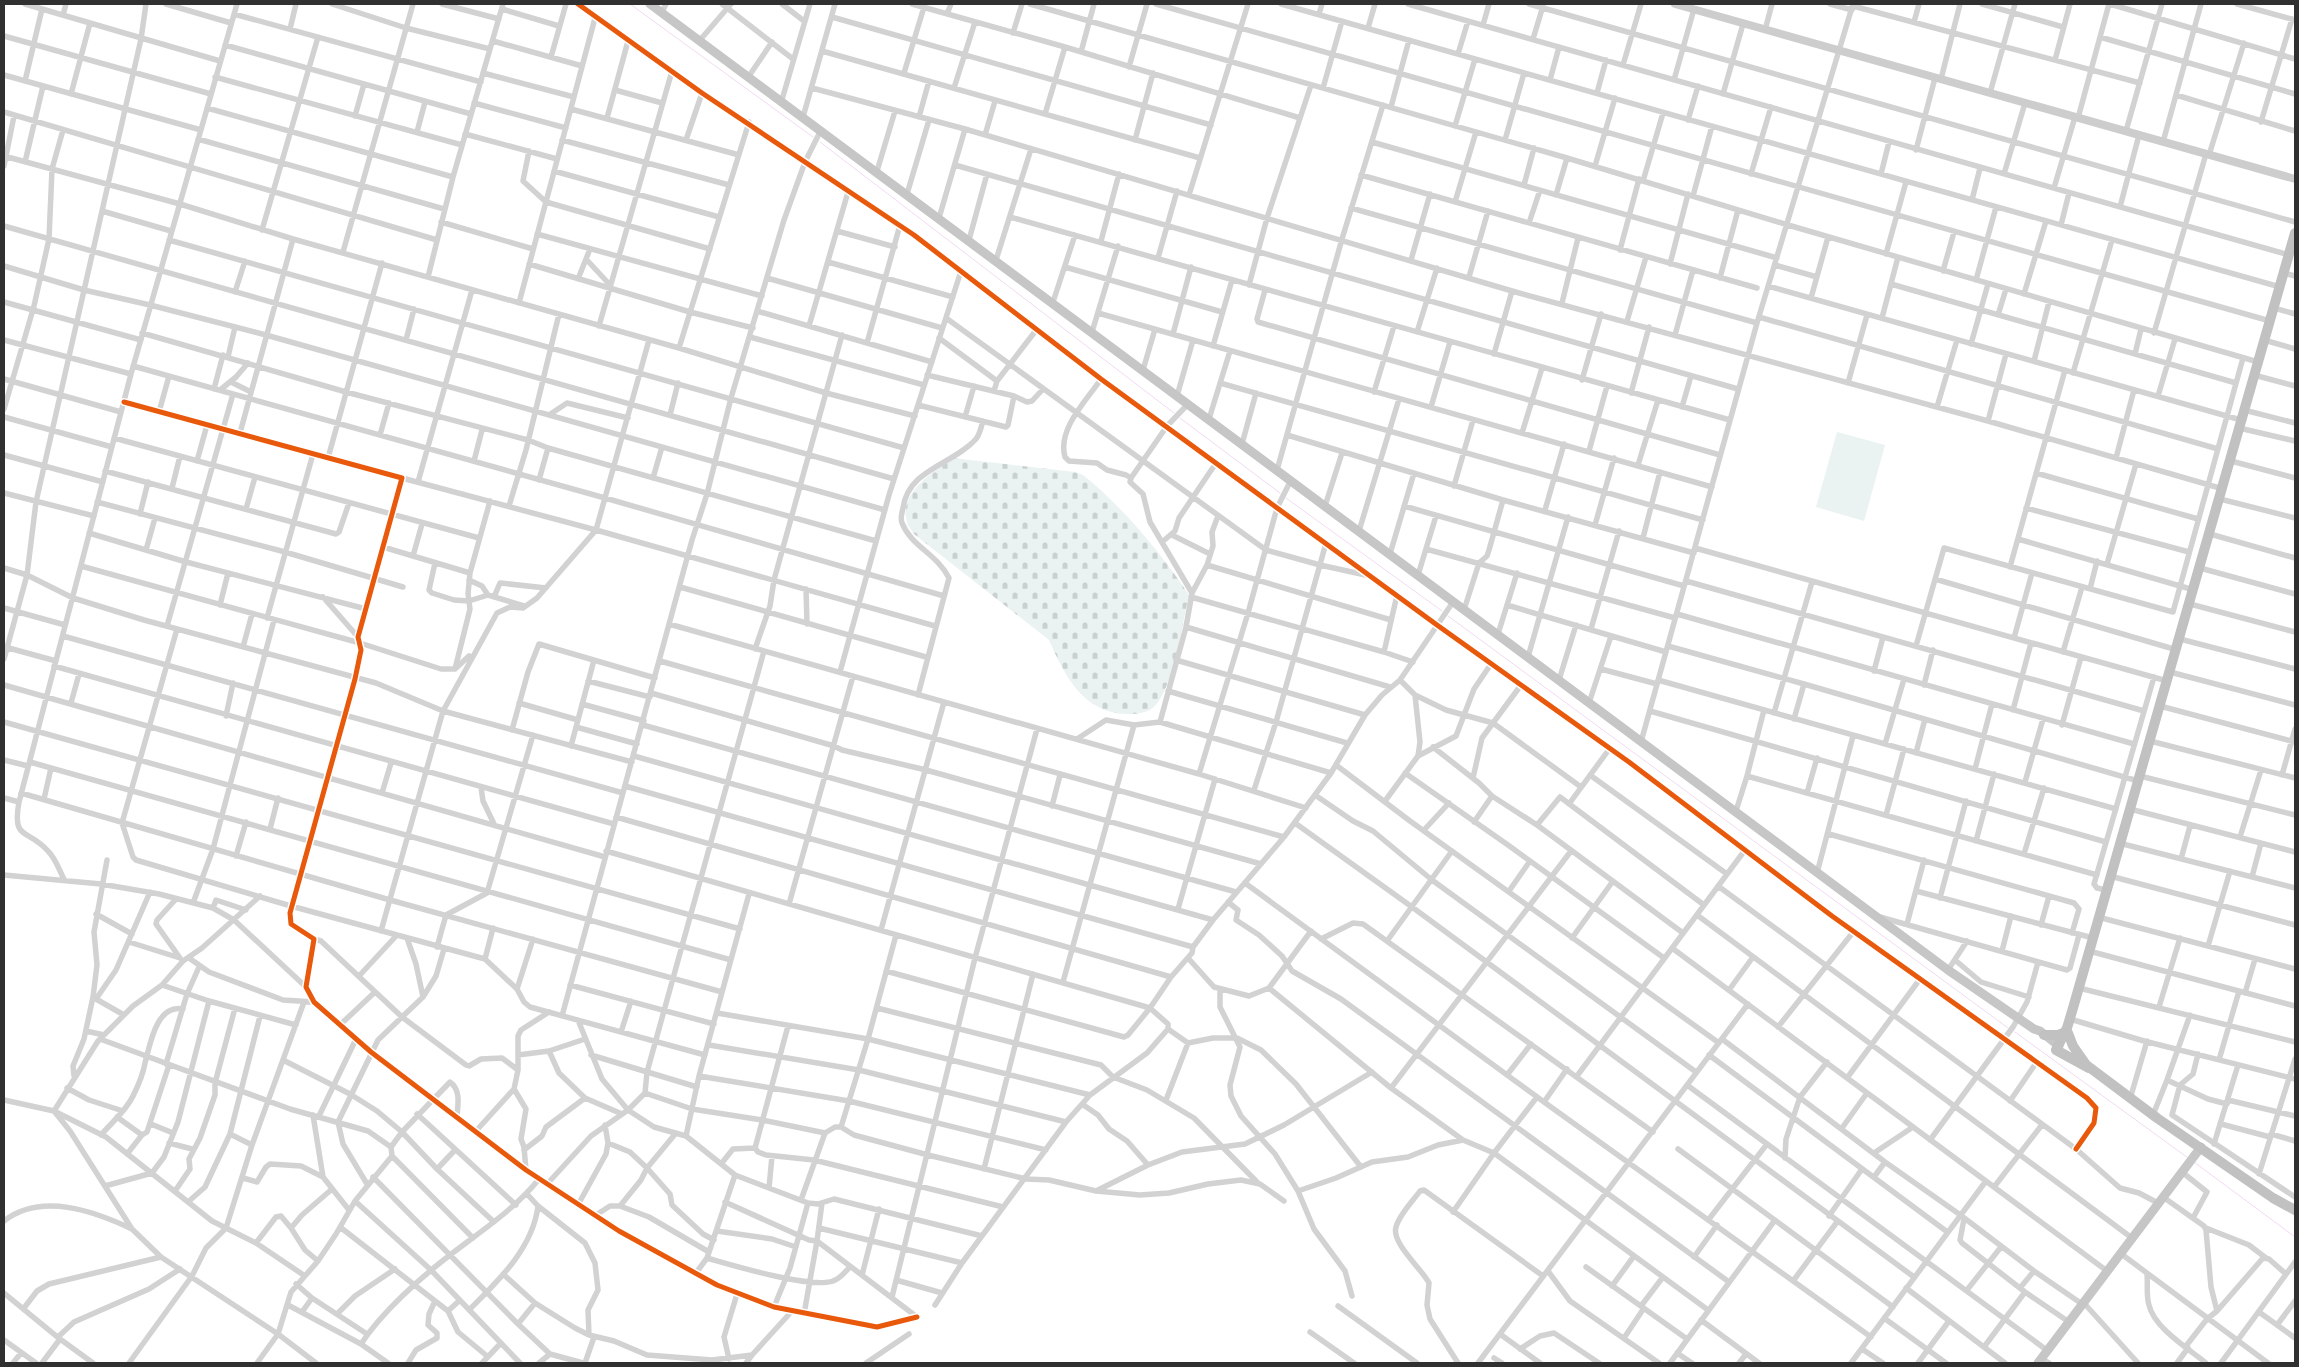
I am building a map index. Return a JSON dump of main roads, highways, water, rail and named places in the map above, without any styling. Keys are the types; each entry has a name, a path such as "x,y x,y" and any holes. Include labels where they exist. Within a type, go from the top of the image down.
{"highway":[{"path":"2295,236 2241,419 2231,461 2177,650 2119,843 2068,1028 2060,1050 2088,1067 2153,1115 2198,1152 2295,1210"},
{"path":"2044,1035 2054,1036 2068,1028"},
{"path":"2068,1028 2077,1053 2088,1067"}],"main road":[{"path":"650,4 664,8 700,40 781,103 877,171 1948,970 2044,1035 2060,1050"},
{"path":"2034,1029 2060,1050"},
{"path":"2043,1362 2048,1351 2082,1303 2198,1152"}],"waterway":[{"path":"630,4 813,137"},
{"path":"820,142 1174,413"},
{"path":"1180,418 1280,493"},
{"path":"1286,498 1442,611"},
{"path":"1448,616 2008,1028"},
{"path":"2015,1032 2188,1158"},
{"path":"2194,1162 2295,1237"}]}
